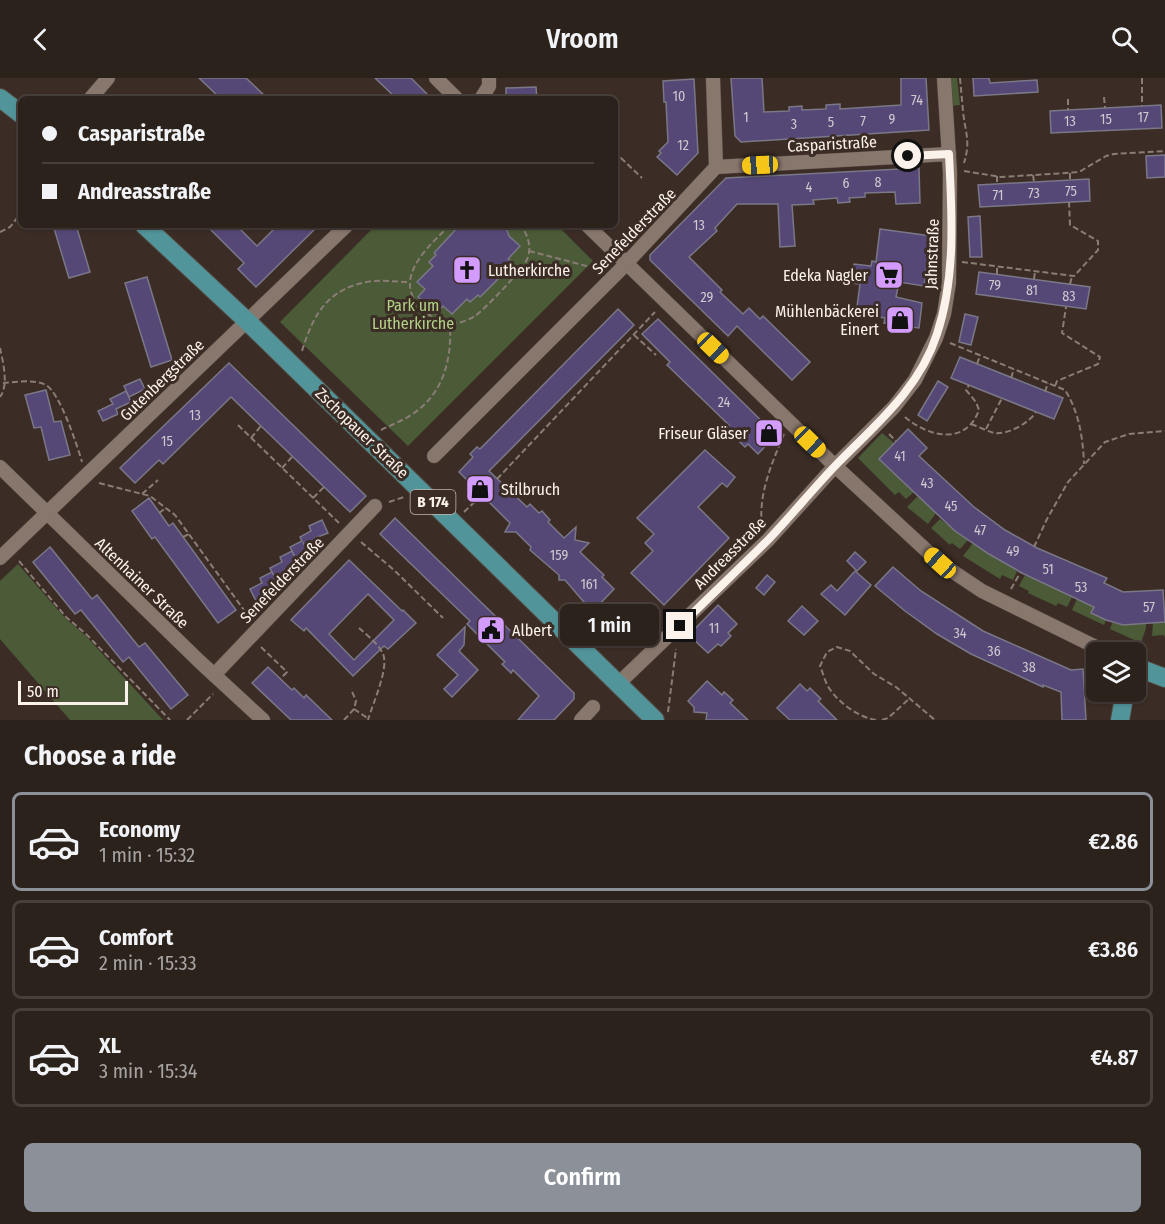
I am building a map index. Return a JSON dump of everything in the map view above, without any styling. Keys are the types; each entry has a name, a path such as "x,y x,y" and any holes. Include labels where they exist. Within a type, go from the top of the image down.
{"main road":[{"path":"0,98 18,112"},
{"name":"Zschopauer Straße","path":"147,228 297,369 656,720"},
{"path":"1146,665 1165,663"},
{"path":"1146,670 1165,678"},
{"path":"1120,720 1123,702"}],"street":[{"path":"93,96 108,78"},
{"path":"436,78 454,96"},
{"path":"483,96 489,86 489,78"},
{"path":"713,78 717,167"},
{"name":"Jahnstraße","path":"835,466 894,407 915,380 936,338 944,314 950,260 949,154 945,78"},
{"name":"Casparistraße","path":"717,167 949,154"},
{"name":"Senefelderstraße","path":"434,456 621,268 717,167"},
{"name":"Gutenbergstraße","path":"0,558 344,228"},
{"path":"589,228 621,268 664,300 835,466 940,563 982,591 1086,642"},
{"name":"Andreasstraße","path":"618,684 768,540 835,466"},
{"name":"Altenhainer Straße","path":"0,467 263,720"},
{"name":"Senefelderstraße","path":"219,679 254,633 375,506"},
{"path":"581,720 593,707"}],"path":[{"path":"960,78 963,114 968,133 968,147 962,171 976,171 997,176 1070,173 1087,168 1106,156 1114,154 1165,151"},
{"path":"1142,78 1142,106"},
{"path":"1104,97 1105,108"},
{"path":"1068,99 1068,110"},
{"path":"618,162 621,158 642,178"},
{"path":"1070,173 1070,180"},
{"path":"1033,175 1034,182"},
{"path":"997,176 997,184"},
{"path":"950,260 1071,276 1078,273 1098,250 1098,241 1070,225 1069,202"},
{"path":"0,232 10,227 18,217"},
{"path":"447,228 422,254 413,269 410,282 413,297 422,309 434,319 450,324 475,316 525,264 529,251 528,237 522,228"},
{"path":"529,251 621,268"},
{"path":"997,274 998,266"},
{"path":"1034,279 1035,271"},
{"path":"1070,284 1071,276"},
{"path":"297,369 310,326 315,315 328,300 367,282 410,282"},
{"path":"497,479 634,335 664,300"},
{"path":"1055,386 1057,381 1098,364 1100,357 1062,333 1066,306"},
{"path":"366,437 411,416 436,391 449,362 450,324"},
{"path":"634,335 656,355"},
{"path":"951,344 1065,390 1071,400 1083,440 1084,464"},
{"path":"0,348 4,373 3,393 0,397"},
{"path":"977,364 980,356"},
{"path":"1011,378 1014,369"},
{"path":"3,383 38,382 46,385 52,391 68,421 86,476 98,483 150,496 179,520 229,592 254,633 287,672 280,679"},
{"path":"1045,392 1048,383"},
{"path":"894,407 916,426 938,434 952,435 971,424 979,407 967,393 969,385"},
{"path":"986,429 1002,398"},
{"path":"971,424 996,433 1009,431 1028,422 1036,412"},
{"path":"768,540 761,526 760,509 764,489 789,421"},
{"path":"238,425 350,533 394,570 442,618"},
{"path":"251,438 261,426"},
{"path":"1034,547 1068,482 1105,442 1129,434 1165,431"},
{"path":"891,436 896,441"},
{"path":"282,468 292,457"},
{"path":"142,494 158,480"},
{"path":"313,498 324,487"},
{"path":"454,523 482,495"},
{"path":"375,506 408,496"},
{"path":"159,513 166,508"},
{"path":"183,537 189,534"},
{"path":"18,559 66,617 86,634 170,720"},
{"path":"204,565 208,562"},
{"path":"1004,602 1020,573"},
{"path":"225,595 229,592"},
{"path":"667,720 680,626"},
{"path":"354,709 369,719 383,674 382,651 359,628"},
{"path":"876,720 853,711 841,702 828,687 820,666 827,652 837,647 858,656 874,674 896,687 935,720"},
{"path":"187,720 219,679"},
{"path":"344,720 354,709 356,701 351,689"},
{"path":"882,720 909,699"}],"green space":[{"path":"949,78 957,78 960,105 951,106"},
{"name":"Park um Lutherkirche","path":"373,228 560,228 593,261 408,446 280,322"},
{"path":"882,433 894,443 879,459 914,492 906,499 899,492 895,495 858,458"},
{"path":"918,496 936,513 928,524 907,507"},
{"path":"940,519 968,540 960,549 952,543 950,545 931,528"},
{"path":"973,543 1017,571 1013,580 1002,575 1000,579 963,556"},
{"path":"18,564 65,618 86,636 163,720 70,720 0,639 0,581"},
{"path":"1025,575 1072,597 1067,607 1058,603 1056,606 1028,593 1029,591 1019,586"},
{"path":"1077,599 1094,607 1091,613 1106,620 1104,625 1072,610"},
{"path":"1165,622 1165,638 1164,635 1152,636 1153,623"},
{"path":"1112,623 1123,625 1146,623 1141,642 1110,629"}],"building":[{"path":"199,78 246,78 265,96 218,96"},
{"path":"375,78 411,78 429,96 394,96"},
{"path":"731,78 762,78 764,112 789,111 789,107 802,106 802,110 826,109 826,105 840,104 840,109 901,105 901,78 926,78 929,130 741,142 735,136"},
{"path":"973,78 989,78 990,83 1037,80 1038,92 974,96"},
{"path":"694,79 698,153 677,175 657,157 661,153 659,151 668,142 663,81"},
{"path":"536,87 537,96 506,96 506,88"},
{"path":"1161,105 1162,128 1051,133 1050,111"},
{"path":"1165,155 1165,177 1147,178 1146,156"},
{"path":"919,168 920,203 896,204 895,192 865,193 865,197 849,198 850,202 838,203 837,198 813,200 814,204 792,205 795,246 780,247 778,204 737,204 715,228 717,231 689,257 743,314 749,308 760,319 763,316 810,362 792,380 737,326 728,336 650,260 650,255 726,178"},
{"path":"1089,179 1090,201 980,207 978,185"},
{"path":"980,216 982,257 970,257 968,217"},
{"path":"54,228 77,228 90,272 69,278"},
{"path":"209,228 239,228 257,246 275,228 316,228 256,287 238,269 244,263"},
{"name":"Lutherkirche","path":"457,228 506,228 509,236 520,246 508,259 511,261 503,269 506,271 480,297 478,295 470,302 467,299 452,314 443,306 436,314 418,297 425,289 417,282 433,266 429,262 436,255 434,253"},
{"name":"Edeka Nagler","path":"880,229 931,236 924,286 899,282 896,297 922,303 919,328 884,323 885,318 856,314 860,284 851,283 854,264 871,266 872,261 876,262"},
{"path":"979,272 1090,287 1086,309 976,294"},
{"path":"147,277 172,360 151,367 125,283"},
{"path":"618,309 634,325 489,471 527,507 530,504 539,513 542,511 550,520 548,522 564,538 576,527 575,540 589,543 580,552 604,575 602,577 614,589 595,609 589,603 587,605 565,580 559,580 559,575 530,550 531,547 516,532 505,532 510,523 459,472 473,457 470,454 477,447 480,449"},
{"path":"965,314 978,317 971,345 959,342"},
{"path":"658,319 776,435 758,454 748,444 745,447 726,429 729,425 667,365 670,362 642,334"},
{"path":"960,357 1063,398 1054,419 951,378"},
{"path":"229,363 366,496 350,512 231,397 163,464 159,460 135,483 120,468"},
{"path":"140,379 145,389 129,397 124,386"},
{"path":"938,381 948,387 927,421 918,415"},
{"path":"46,390 54,422 61,421 70,455 49,460 41,427 34,428 25,395"},
{"path":"126,391 131,402 116,409 118,414 103,421 98,411 113,404 110,399"},
{"path":"908,429 927,448 919,456 974,507 1005,530 1037,548 1107,578 1104,583 1123,592 1163,590 1165,622 1123,625 1106,620 1091,613 1094,607 1022,573 955,531 879,459"},
{"path":"705,450 735,477 727,487 722,483 698,507 729,538 664,605 631,573 653,551 645,543 654,534 637,518"},
{"path":"149,498 169,526 173,523 236,610 218,623 155,537 152,539 132,511"},
{"path":"395,518 574,693 574,699 554,720 518,720 539,696 513,670 511,673 502,664 505,662 467,624 470,621 380,534"},
{"path":"322,520 328,533 315,538 317,543 306,548 303,542 308,553 296,559 290,547 302,541 300,537 311,531 309,526"},
{"path":"50,547 92,599 97,595 139,647 145,643 188,695 171,709 129,657 123,662 81,610 75,614 33,562"},
{"path":"292,551 298,564 285,569 288,574 275,579 270,568 282,562 280,557"},
{"path":"855,552 866,562 857,571 847,561"},
{"path":"349,560 416,623 388,649 384,646 353,676 306,628 304,631 291,620","holes":["368,594 394,620 354,660 329,634"]},
{"path":"893,567 921,591 983,631 1071,670 1083,669 1086,720 1062,720 1061,692 1043,685 1043,687 971,654 937,634 905,611 875,586"},
{"path":"855,571 871,585 845,615 821,594 831,585 837,591"},
{"path":"272,572 278,585 266,590 268,595 256,601 250,589 262,583 260,578"},
{"path":"767,575 775,582 764,595 756,588"},
{"path":"718,605 737,624 728,633 731,636 721,646 718,644 708,653 689,635"},
{"path":"802,606 818,621 804,635 788,621"},
{"path":"465,627 464,645 459,651 478,670 452,697 444,689 458,675 437,655"},
{"path":"268,667 292,690 294,688 304,698 306,695 332,720 291,720 252,683"},
{"path":"707,681 722,695 724,692 733,700 730,703 748,720 706,720 707,713 694,712 694,707 688,701"},
{"path":"800,684 807,691 810,688 821,699 818,701 837,720 790,720 777,708"}],"place":[{"name":"Lutherkirche","path":"467,270"},
{"name":"Edeka Nagler","path":"889,275"},
{"name":"Mühlenbäckerei Einert","path":"900,320"},
{"name":"Friseur Gläser","path":"769,433"},
{"name":"Stilbruch","path":"480,489"},
{"name":"Albert","path":"491,630"}],"route":[{"path":"680,626 768,540 835,466 894,407 915,380 936,338 944,314 949,283 949,154 908,156"}]}
